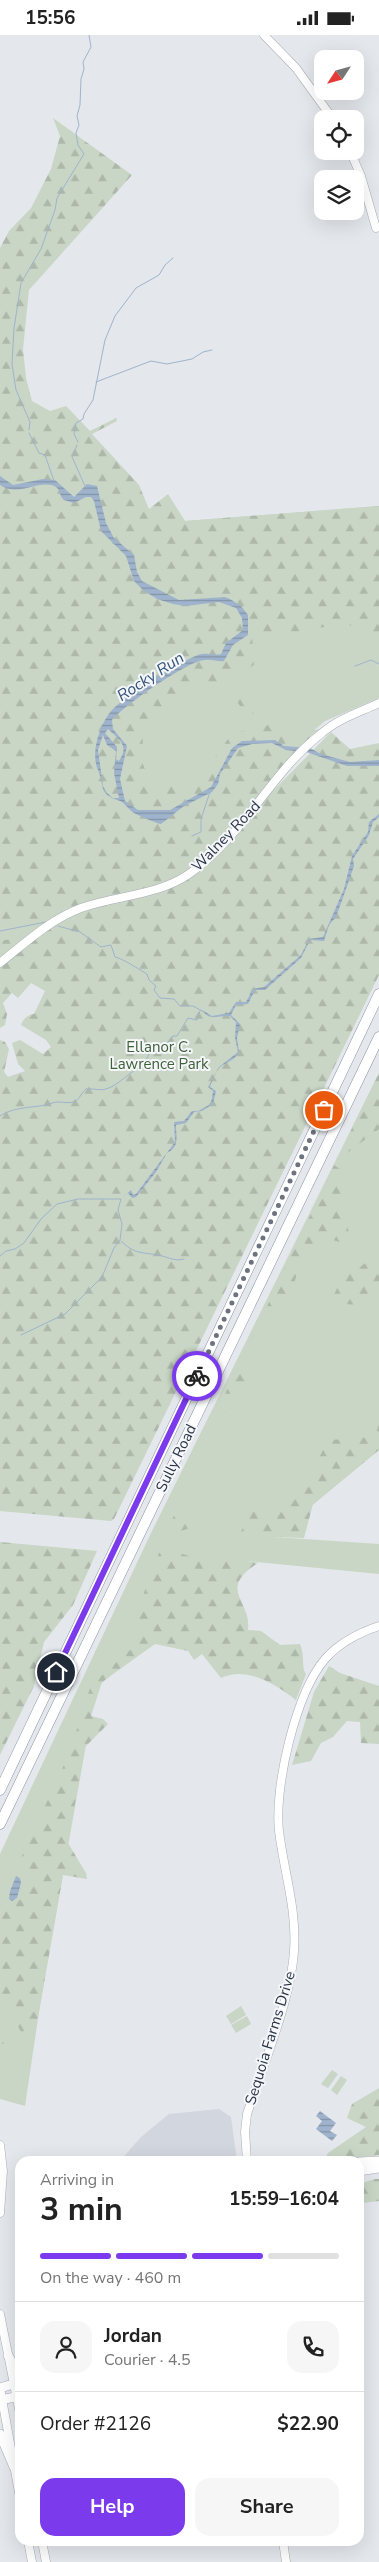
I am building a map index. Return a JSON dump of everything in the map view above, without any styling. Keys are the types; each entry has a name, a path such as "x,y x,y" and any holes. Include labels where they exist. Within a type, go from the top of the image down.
{"highway":[{"name":"Sully Road","path":"0,1790 379,994"},
{"name":"Sully Road","path":"0,1825 379,1037"}],"main road":[{"path":"264,35 296,68 326,110"},
{"path":"354,160 378,227"},
{"name":"Walney Road","path":"0,963 51,924 79,909 160,888 187,876 223,843 310,744 336,723 379,703"},
{"name":"Sequoia Farms Drive","path":"247,2156 245,2132 247,2114 287,1989 294,1952 292,1898 278,1821 285,1757 308,1688 319,1667 332,1652 348,1639 379,1626"},
{"path":"0,2145 4,2171 0,2213"},
{"path":"364,2162 379,2161"},
{"path":"364,2170 379,2168"},
{"path":"0,2314 8,2355 15,2378"},
{"path":"8,2355 15,2369"},
{"path":"15,2384 0,2388 15,2472"},
{"path":"2,2400 15,2397"},
{"path":"0,2434 14,2467"},
{"path":"29,2546 32,2562"},
{"path":"43,2546 46,2562"},
{"path":"284,2546 286,2562"}],"shaded area":[{"path":"219,2109 231,2117 236,2156 124,2156 141,2137 169,2114"}],"green space":[{"path":"53,118 132,175 29,290 23,349 26,378 32,401 50,411 66,406 90,431 116,418 117,421 92,434 139,485 149,509 168,494 185,521 379,506 379,636 373,637 349,625 314,628 274,638 252,634 254,665 209,691 198,681 182,697 153,712 142,730 143,745 140,757 151,784 155,787 165,788 167,783 185,784 200,777 228,739 238,732 269,725 300,741 313,730 321,729 228,832 182,874 155,886 90,901 71,908 40,928 16,918 0,925 0,248 9,231 31,208 51,169 60,136"},
{"path":"0,476 108,527 379,506 379,698 325,721 306,737 194,865 182,874 73,905 0,957"},
{"path":"234,687 251,702 253,714 245,711 239,704 231,688"},
{"name":"Ellanor C. Lawrence Park","path":"331,732 350,749 379,743 379,975 114,1519 111,1521 0,1511 0,1040 5,1042 9,1049 4,1072 8,1077 25,1071 18,1064 12,1043 20,1040 43,1054 51,1047 46,1040 21,1025 29,1015 34,1014 45,991 31,983 18,998 12,993 3,1003 7,1014 5,1025 0,1028 0,967 52,926 80,910 188,877"},
{"path":"11,939 14,941 12,950 0,960 0,941"},
{"path":"379,1073 379,1450 274,1537 379,1544 379,1574 245,1561 96,1688 40,2005 25,2106 0,2099 0,1854 151,1533"},
{"path":"379,1073 379,1129 337,1159"},
{"path":"334,1165 340,1169 345,1187 343,1202 338,1214 346,1217 349,1234 339,1242 327,1238 325,1244 315,1243 311,1257 298,1270 291,1294 287,1296 266,1323 262,1317"},
{"path":"371,1259 379,1270 379,1296 358,1304 336,1301 334,1295 347,1266 357,1269"},
{"path":"251,1356 251,1364 237,1402 216,1421 213,1419 240,1363"},
{"path":"379,1423 379,1450 313,1504 304,1538 244,1536 241,1532 254,1506 284,1513 304,1488 328,1440 375,1437"},
{"path":"217,1455 224,1477 219,1480 216,1479 208,1463"},
{"path":"180,1505 180,1513 188,1516 193,1525 191,1528 173,1533 170,1526 177,1507"},
{"path":"0,1542 97,1551 73,1605 44,1642 34,1686 0,1755"},
{"path":"159,1553 183,1554 215,1562 224,1555 229,1558 258,1563 246,1572 239,1581 237,1588 248,1620 248,1630 261,1631 280,1645 300,1644 306,1674 296,1700 270,1683 251,1675 231,1675 221,1678 202,1654 194,1660 188,1651 155,1644 102,1682 91,1716 103,1719 108,1724 85,1747 68,1843 86,1873 87,1879 63,1875 38,2018 22,2034 0,1991 0,1910 25,1895 27,1885 17,1867 69,1754 91,1685 139,1642 133,1622"},
{"path":"329,1666 340,1673 379,1686 379,1744 361,1743 360,1722 347,1721 333,1737 321,1743 311,1761 292,1765 314,1692"},
{"path":"241,2006 246,2015 231,2024 226,2016"},
{"path":"247,2016 251,2024 236,2033 231,2025"},
{"path":"0,2034 5,2047 0,2065"},
{"path":"332,2070 338,2074 328,2088 321,2084"},
{"path":"341,2076 347,2080 337,2095 331,2090"},
{"path":"379,2088 379,2155 326,2156 328,2153 366,2127 347,2118 352,2104"},
{"path":"379,2179 379,2201 364,2203 364,2182"}],"water":[{"path":"0,476 13,485 43,479 55,480 74,497 87,484 97,486 106,523 114,538 134,555 137,572 142,581 179,600 225,597 241,606 248,615 248,635 233,645 224,661 205,660 185,667 142,695 118,713 112,720 113,729 127,746 120,779 125,801 138,810 170,810 211,787 232,748 242,741 275,740 284,746 310,748 321,754 350,762 379,760 379,766 347,766 306,752 286,750 272,743 252,744 238,748 220,774 218,784 212,792 184,806 161,824 132,812 122,802 113,798 105,793 103,790 95,755 100,730 112,710 153,679 189,659 201,654 221,654 226,643 243,630 242,618 236,608 219,602 186,606 173,604 157,599 143,590 134,581 126,556 101,531 94,501 91,497 86,497 74,503 64,500 58,489 50,485 15,490 0,485","holes":["108,729 122,743 123,751 119,761 116,759 117,747 105,733","103,735 107,745 116,751 114,773 119,798 113,798 103,786 98,750"]},
{"path":"379,814 379,817 373,822 369,835 353,859 354,866 345,892 336,917 329,925 324,941 310,940 301,958 265,990 255,990 248,1004 236,1005 231,1015 240,1024 237,1038 239,1052 221,1067 215,1075 210,1087 216,1091 213,1104 202,1111 194,1112 186,1123 176,1125 177,1137 174,1148 167,1153 156,1172 136,1197 132,1198 128,1193 121,1199 131,1190 133,1195 136,1194 175,1142 174,1122 184,1121 192,1111 198,1111 211,1104 213,1091 208,1087 219,1067 238,1052 235,1038 236,1022 230,1016 211,1017 208,1016 202,1010 212,1016 229,1013 236,1002 246,1002 253,989 264,987 301,955 309,939 323,937 344,889 352,856 368,832 369,822"},
{"path":"16,1876 20,1878 21,1883 17,1898 12,1901 9,1899 10,1891"},
{"path":"320,2111 336,2123 330,2131 337,2135 332,2141 316,2129 322,2121 316,2116"}],"waterway":[{"path":"29,430 30,422 16,390 12,364 14,328 21,283 41,249 55,210 57,198 84,154 78,145 76,133 79,125 77,116 80,105 83,62 91,47 89,35"},
{"path":"78,442 74,434 76,423 83,419 93,400 105,340 115,316 136,288 159,275 165,265 173,258"},
{"path":"96,382 151,361 167,364 192,359 203,352 212,350"},
{"path":"29,433 39,453 45,455 54,481"},
{"path":"77,445 72,457 85,486"},
{"path":"355,666 371,660 379,664"},
{"path":"192,836 201,832 201,819 210,792"},
{"path":"0,931 46,922"},
{"path":"58,926 80,932 101,947 111,945 115,957 147,974 149,980 156,986 154,990 160,998 174,999 180,1006 193,1006 204,1012"},
{"path":"0,1116 13,1110 55,1102 73,1102 86,1089 104,1090 111,1087 143,1066 149,1054 163,1048 173,1036 177,1036 188,1018 197,1020 200,1011"},
{"path":"0,1256 6,1251 15,1249 24,1243 41,1219 57,1204 78,1199 121,1199 118,1210 122,1224 120,1240 114,1248 102,1277 65,1314 21,1335"},
{"path":"121,1241 138,1252 173,1259 184,1259"}],"way so far":[{"path":"197,1376 324,1110"}],"route":[{"path":"56,1672 197,1376"}],"water label":[{"name":"Rocky Run","path":"150,676"}]}
